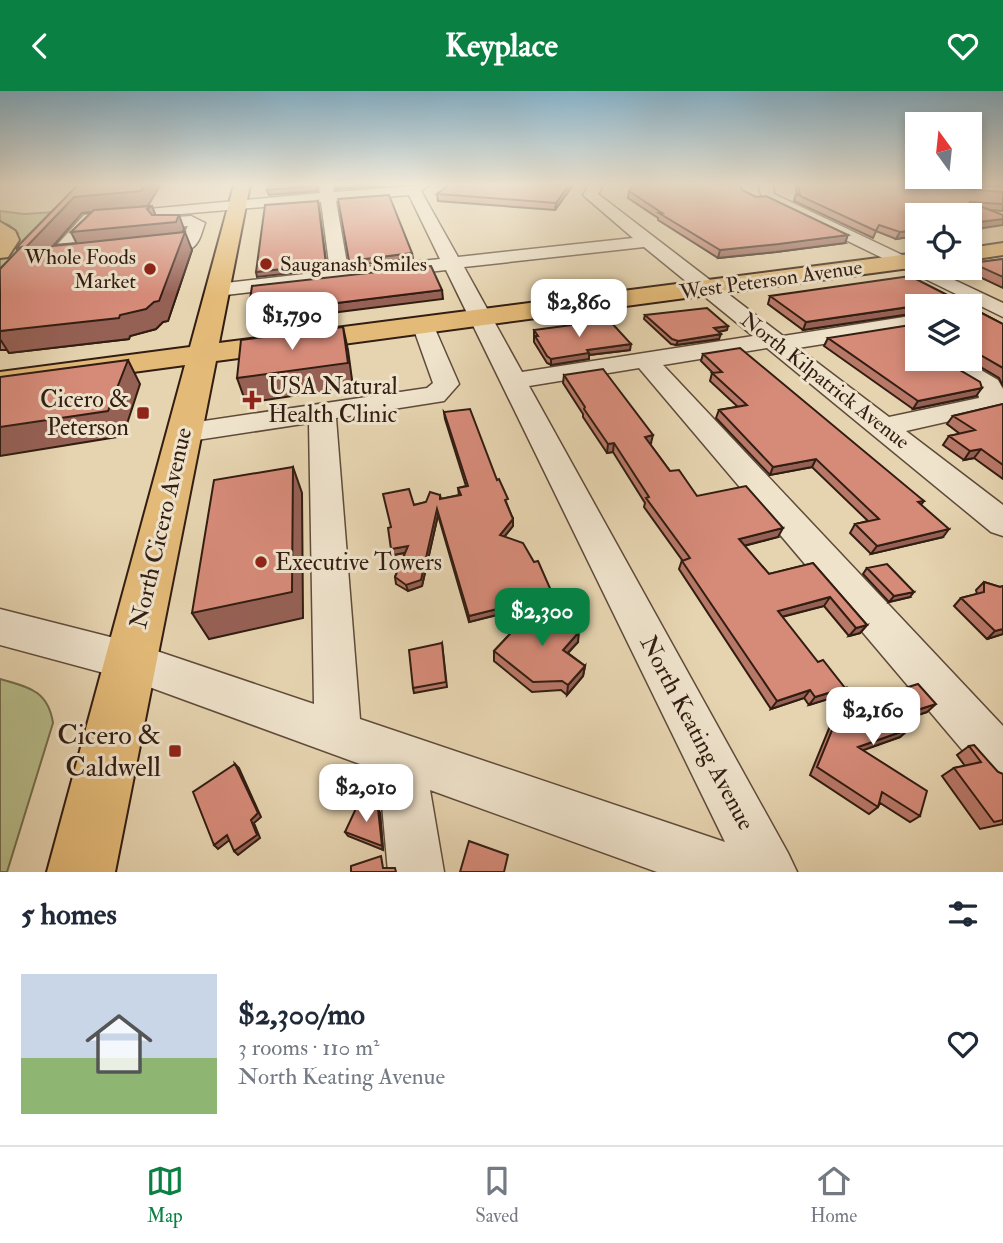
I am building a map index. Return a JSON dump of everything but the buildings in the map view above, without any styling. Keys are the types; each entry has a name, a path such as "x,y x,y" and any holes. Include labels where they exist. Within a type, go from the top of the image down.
{"main road":[{"name":"North Cicero Avenue","path":"81,872 233,221"},
{"path":"0,228 8,235 9,240 0,252"},
{"path":"982,241 1003,238"},
{"path":"982,252 1003,249"},
{"name":"West Peterson Avenue","path":"0,381 203,348 905,256"},
{"name":"West Peterson Avenue","path":"0,366 424,327 478,312"}],"street":[{"path":"89,221 82,248 46,268 61,250 82,248 189,221"},
{"path":"127,250 186,244 190,241 197,223 192,221"},
{"path":"332,221 340,276"},
{"name":"North Keating Avenue","path":"432,221 769,872"},
{"name":"North Kilpatrick Avenue","path":"623,221 1003,523"},
{"path":"827,221 905,256"},
{"path":"127,250 173,235 175,237"},
{"path":"217,290 648,241"},
{"path":"127,250 226,252"},
{"path":"948,280 1001,310"},
{"path":"982,312 1001,310"},
{"path":"513,381 905,324"},
{"path":"891,326 905,335"},
{"path":"184,433 435,395 446,384 424,327"},
{"path":"645,360 1003,761"},
{"path":"883,427 994,403 989,385 965,371"},
{"path":"322,412 338,734"},
{"path":"0,627 130,661 733,872"},
{"path":"401,755 416,872"}],"green space":[{"path":"62,221 0,286 0,257 14,243 18,233 9,225 0,222"},
{"path":"0,679 35,692 47,703 53,723 7,872 0,872"}],"place":[{"name":"Sauganash Smiles","path":"266,264"},
{"name":"Whole Foods Market","path":"150,269"},
{"name":"USA Natural Health Clinic","path":"252,400"},
{"name":"Cicero & Peterson","path":"143,413"},
{"name":"Executive Towers","path":"261,562"},
{"name":"Cicero & Caldwell","path":"175,751"}]}
